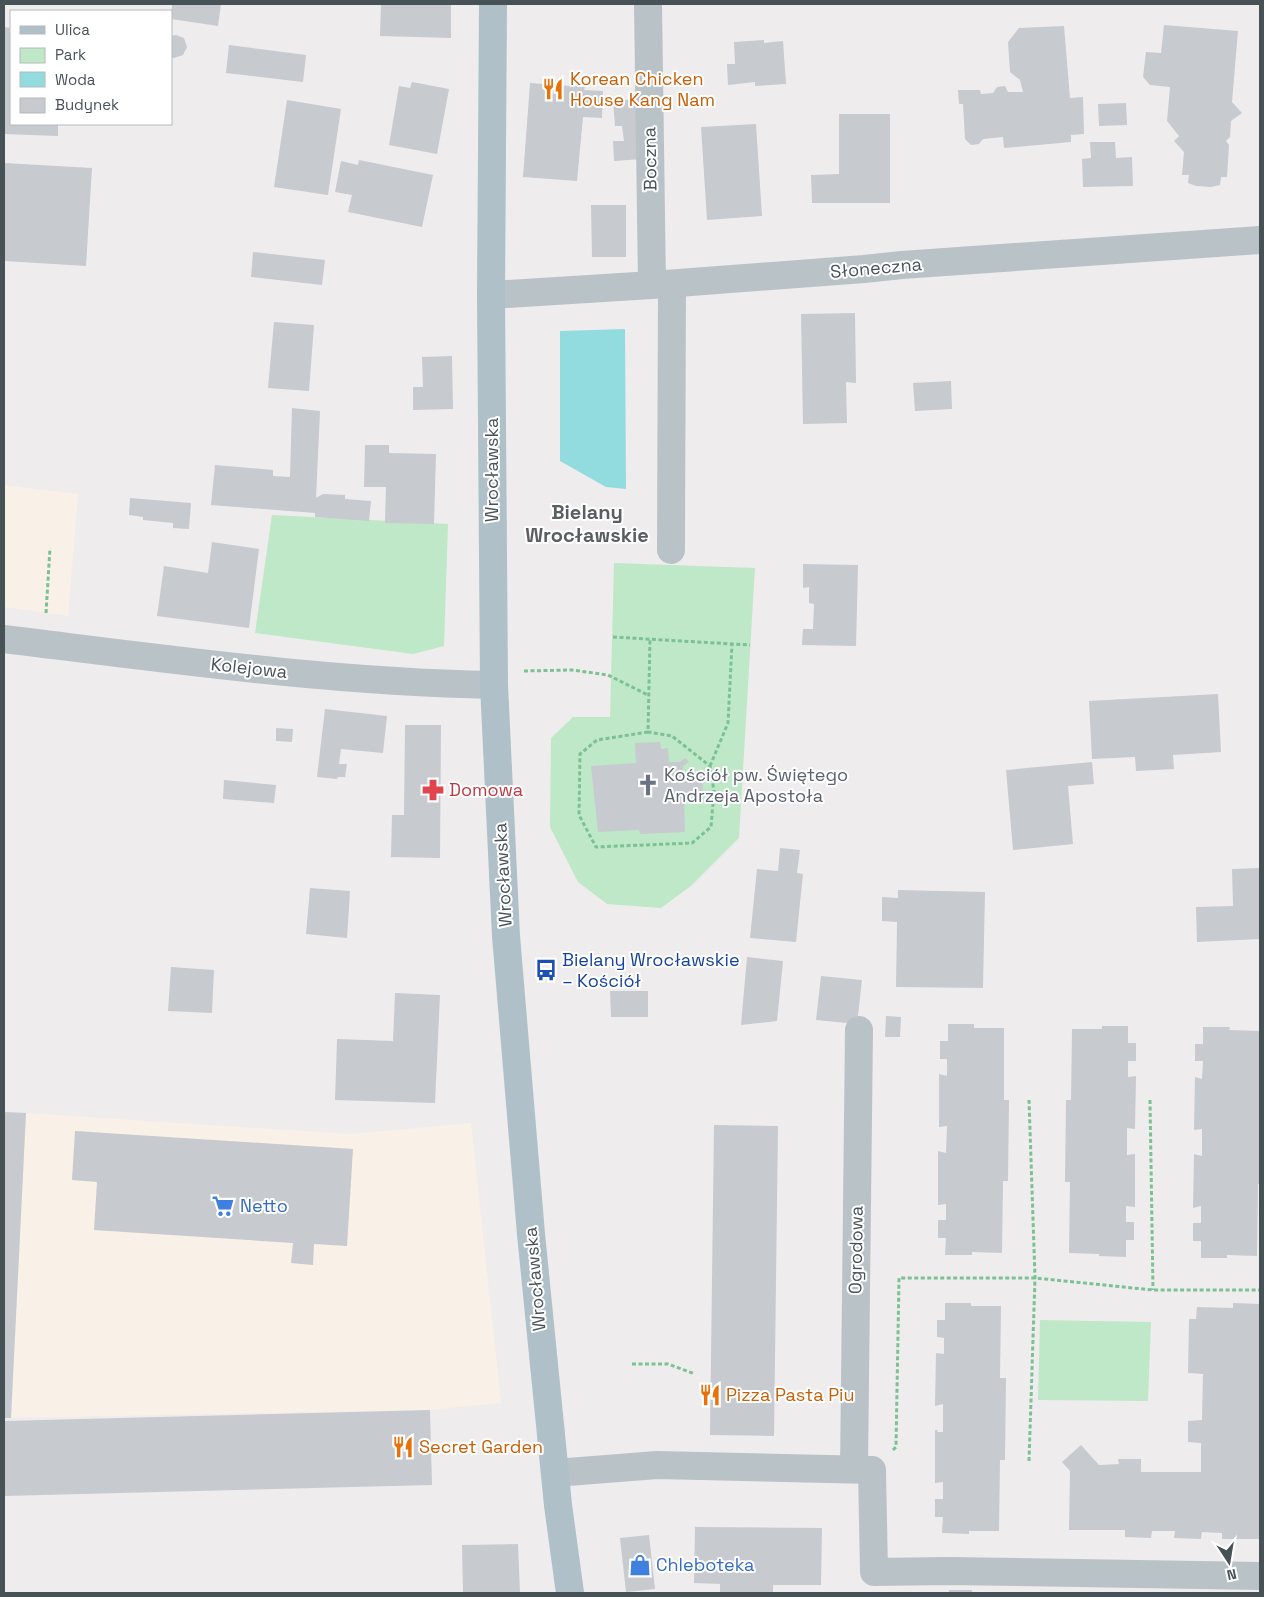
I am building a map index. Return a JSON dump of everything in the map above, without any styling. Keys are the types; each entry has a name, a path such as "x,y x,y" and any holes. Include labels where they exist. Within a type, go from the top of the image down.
{"main road":[{"name":"Wrocławska","path":"493,4 491,295 494,685 506,942 531,1234 570,1593"}],"street":[{"name":"Boczna","path":"648,4 662,284 671,550"},
{"name":"Słoneczna","path":"491,295 1260,240"},
{"name":"Kolejowa","path":"4,639 264,670 434,684 494,685"},
{"name":"Ogrodowa","path":"859,1030 863,1470 874,1572 949,1571 1260,1576"},
{"path":"556,1473 657,1465 863,1470"}],"path":[{"path":"46,614 50,548"},
{"path":"613,638 750,645"},
{"path":"648,732 650,640"},
{"path":"710,766 672,736 648,732 597,740 580,754 579,815 596,847 692,842 711,827 714,791 710,766 728,723 732,644"},
{"path":"524,671 572,670 608,675 648,696"},
{"path":"1029,1100 1035,1278 1029,1461"},
{"path":"1150,1100 1153,1290"},
{"path":"863,1470 896,1447 900,1278 1035,1278 1153,1290 1260,1290"},
{"path":"632,1364 668,1364 695,1374"}],"shaded area":[{"path":"4,485 78,494 68,616 4,607"},
{"path":"26,1113 350,1134 471,1123 501,1403 430,1410 11,1418"}],"green space":[{"path":"272,515 448,524 444,646 413,654 255,633"},
{"path":"614,563 755,568 739,838 691,886 661,908 607,904 578,882 550,827 551,738 573,717 610,717"},
{"path":"1040,1320 1151,1322 1148,1401 1038,1400"}],"water":[{"path":"625,329 626,489 606,487 560,461 560,331"}],"building":[{"path":"172,4 221,4 218,26 172,19"},
{"path":"381,4 451,4 451,38 380,36"},
{"path":"1164,25 1238,31 1232,102 1242,113 1231,121 1230,137 1226,141 1229,145 1227,177 1221,177 1220,185 1211,187 1196,186 1188,183 1189,175 1182,175 1184,152 1174,141 1179,136 1167,121 1170,87 1150,85 1143,77 1146,52 1161,53"},
{"path":"1064,26 1070,98 1083,97 1084,134 1071,135 1071,142 1004,148 1003,137 983,139 979,144 971,145 965,139 963,104 959,104 958,90 980,90 981,94 993,93 997,87 1005,86 1008,92 1023,92 1020,80 1010,72 1008,42 1019,28"},
{"path":"4,27 10,28 10,125 58,125 58,136 4,134"},
{"path":"176,35 184,38 187,47 183,55 174,58 172,57 172,36"},
{"path":"764,40 764,43 783,41 786,84 755,86 755,82 728,85 727,64 735,64 734,42"},
{"path":"229,45 306,55 303,82 226,73"},
{"path":"412,82 449,89 437,154 389,145 399,86 410,88"},
{"path":"530,83 585,87 584,90 603,91 602,118 583,117 577,181 523,177"},
{"path":"638,99 642,159 614,161 613,141 624,141 622,126 615,126 613,101"},
{"path":"287,100 341,109 328,195 274,187"},
{"path":"1126,103 1127,125 1099,126 1098,104"},
{"path":"839,114 890,114 890,203 812,203 811,175 839,174"},
{"path":"756,124 762,216 707,220 701,127"},
{"path":"1090,142 1115,142 1116,158 1132,157 1133,186 1083,187 1082,159 1091,158"},
{"path":"359,160 433,175 422,227 348,212 352,195 335,192 341,161 358,165"},
{"path":"4,163 92,168 86,266 4,261"},
{"path":"591,205 626,205 626,257 592,257"},
{"path":"253,252 325,260 322,285 251,277"},
{"path":"855,313 856,383 846,382 847,423 803,424 801,314"},
{"path":"274,322 314,325 309,391 268,388"},
{"path":"452,356 453,409 413,410 413,387 423,387 422,357"},
{"path":"951,381 952,409 915,411 913,383"},
{"path":"292,408 320,411 316,498 323,494 345,495 345,499 371,501 369,521 315,517 315,513 211,505 215,465 273,470 273,476 290,477"},
{"path":"365,445 389,445 389,453 436,454 434,524 385,523 386,487 364,487"},
{"path":"130,498 191,503 189,529 173,528 173,523 143,520 143,517 129,515"},
{"path":"212,542 259,549 249,628 157,616 164,566 208,573"},
{"path":"803,564 858,565 856,646 802,645 803,629 813,629 814,604 809,603 809,587 803,588"},
{"path":"1218,694 1221,752 1173,755 1174,769 1136,771 1135,757 1092,759 1089,701"},
{"path":"325,709 387,716 383,753 341,749 339,764 347,764 345,777 338,777 337,779 317,777"},
{"path":"405,725 441,725 440,858 391,857 392,815 404,815"},
{"path":"276,728 293,729 292,742 276,741"},
{"name":"Kościół pw. Świętego Andrzeja Apostoła","path":"660,742 661,749 668,748 669,762 680,762 685,758 689,762 683,766 683,772 702,773 703,796 684,797 685,832 640,834 639,830 598,832 591,766 636,763 635,743"},
{"path":"1092,762 1094,784 1068,786 1073,844 1013,850 1006,770"},
{"path":"224,780 276,785 274,803 223,799"},
{"path":"780,848 800,850 797,873 803,874 796,942 750,938 757,869 778,871"},
{"path":"1260,868 1260,939 1197,942 1196,907 1233,906 1232,869"},
{"path":"310,888 350,891 347,938 306,934"},
{"path":"898,890 985,892 983,988 896,987 897,922 882,921 882,897 898,898"},
{"path":"747,957 783,961 777,1021 741,1025"},
{"path":"171,967 214,970 212,1013 168,1011"},
{"path":"821,976 862,980 857,1024 816,1020"},
{"path":"610,991 648,991 648,1017 611,1017"},
{"path":"395,993 440,995 435,1103 335,1100 337,1039 393,1041"},
{"path":"886,1016 901,1017 900,1037 885,1037"},
{"path":"948,1024 974,1024 974,1028 1004,1028 1004,1100 1009,1100 1008,1181 1003,1181 1002,1253 972,1252 972,1255 945,1255 946,1238 938,1238 938,1220 946,1220 946,1204 938,1205 938,1151 946,1153 947,1126 939,1127 939,1074 947,1076 947,1059 940,1059 940,1041 948,1041"},
{"path":"1102,1026 1128,1026 1128,1043 1136,1043 1136,1061 1128,1061 1128,1077 1136,1076 1135,1129 1127,1128 1127,1155 1135,1154 1135,1207 1126,1206 1126,1222 1134,1222 1134,1240 1126,1240 1126,1257 1069,1253 1070,1182 1065,1182 1066,1100 1071,1100 1072,1029 1102,1029"},
{"path":"1203,1027 1230,1027 1229,1030 1260,1031 1260,1184 1258,1184 1257,1256 1227,1255 1227,1258 1201,1258 1201,1241 1193,1241 1193,1223 1201,1223 1201,1206 1193,1208 1194,1154 1202,1156 1202,1129 1194,1130 1195,1077 1202,1079 1203,1061 1195,1061 1195,1044 1203,1044"},
{"path":"4,1112 26,1113 11,1418 4,1418"},
{"path":"714,1125 778,1126 774,1436 710,1435"},
{"name":"Netto","path":"75,1131 353,1149 347,1246 314,1244 313,1265 291,1263 293,1243 94,1230 97,1182 72,1180"},
{"path":"945,1303 971,1303 971,1306 1001,1306 1000,1378 1006,1378 1005,1460 1000,1460 999,1531 969,1531 969,1534 942,1533 943,1517 935,1517 935,1499 943,1499 943,1482 935,1483 935,1430 943,1432 943,1404 935,1406 936,1353 944,1354 944,1338 937,1337 937,1320 945,1320"},
{"path":"1233,1303 1260,1304 1259,1539 1222,1539 1222,1533 1202,1532 1201,1539 1174,1538 1175,1531 1152,1531 1151,1538 1125,1537 1125,1530 1069,1530 1070,1471 1062,1462 1081,1445 1099,1465 1119,1464 1118,1459 1141,1459 1141,1472 1201,1472 1201,1443 1188,1442 1188,1421 1202,1420 1203,1374 1188,1373 1189,1319 1196,1319 1197,1307 1233,1308"},
{"path":"430,1410 432,1485 4,1496 4,1421"},
{"path":"695,1527 822,1528 821,1585 773,1585 773,1593 720,1593 720,1584 694,1583"},
{"path":"649,1535 655,1589 626,1592 620,1538"},
{"path":"518,1544 520,1593 463,1593 462,1545"},
{"path":"949,1590 972,1590 972,1593 949,1593"}],"place":[{"name":"Korean Chicken House Kang Nam","path":"553,89"},
{"name":"Kościół pw. Świętego Andrzeja Apostoła","path":"648,785"},
{"name":"Domowa","path":"433,790"},
{"name":"Bielany Wrocławskie – Kościół","path":"546,970"},
{"name":"Netto","path":"223,1206"},
{"name":"Pizza Pasta Piu","path":"710,1395"},
{"name":"Secret Garden","path":"403,1447"},
{"name":"Chleboteka","path":"640,1565"}],"district":[{"name":"Bielany Wrocławskie","path":"587,524"}]}
